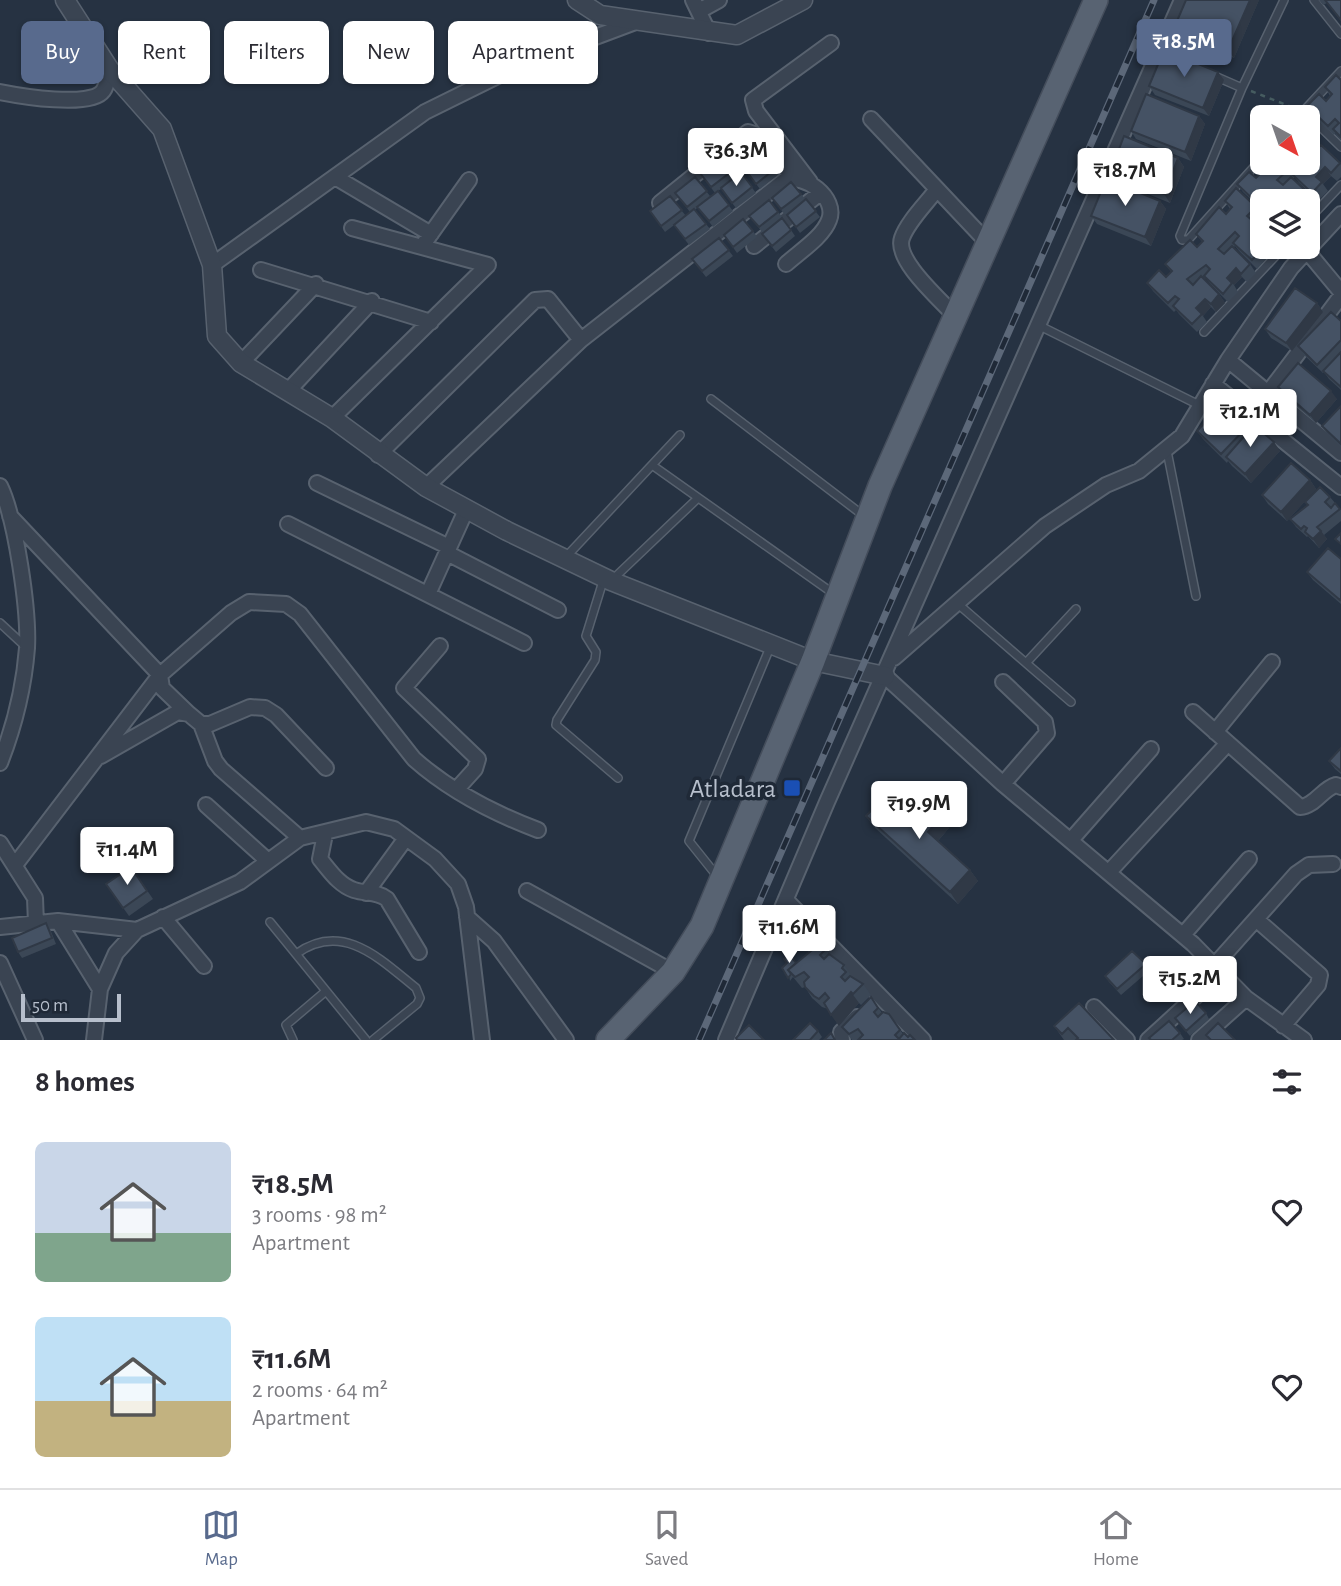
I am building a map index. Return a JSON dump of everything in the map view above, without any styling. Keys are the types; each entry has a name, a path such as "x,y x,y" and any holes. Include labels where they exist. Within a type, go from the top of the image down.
{"main road":[{"path":"608,1040 673,972 702,926 813,661 867,519 1096,0"}],"street":[{"path":"65,0 106,64 162,130 212,265 217,336 241,363 332,418 378,455 426,487 466,510 608,579 813,661 888,669 1003,784 1182,935 1245,998 1293,1035 1318,985 1320,975 1256,920"},
{"path":"578,0 600,15 737,35 803,0"},
{"path":"709,33 696,6 719,0"},
{"path":"726,1040 1037,324 1162,53 1182,0"},
{"path":"212,265 425,112 517,66 639,21"},
{"path":"786,264 821,232 830,220 831,207 756,111 753,100 831,43"},
{"path":"0,92 79,101 98,97 105,90 108,80 106,64"},
{"path":"871,119 988,243"},
{"path":"660,203 748,132 757,135 793,177 810,182"},
{"path":"335,177 431,234"},
{"path":"426,487 581,340 793,177"},
{"path":"422,247 469,180"},
{"path":"937,189 902,238 901,250 906,262 955,316"},
{"path":"754,246 820,194"},
{"path":"1320,237 1341,214"},
{"path":"332,418 488,265 352,228"},
{"path":"888,669 1045,526 1106,485 1139,471 1167,451 1182,436 1228,360 1299,259"},
{"path":"1268,393 1341,294 1313,259"},
{"path":"261,270 316,284 431,321"},
{"path":"241,363 316,284"},
{"path":"378,455 535,300 548,299 581,340"},
{"path":"288,391 372,301"},
{"path":"1228,360 1341,453"},
{"path":"1213,384 1341,487"},
{"path":"317,483 558,610"},
{"path":"0,486 20,561 27,648 13,730 0,763"},
{"path":"428,594 466,510"},
{"path":"9,515 160,674 162,688 189,714 201,723 210,724 250,707 265,708 276,715 326,768"},
{"path":"288,524 524,643"},
{"path":"12,861 94,761 160,674 230,613 249,602 286,604 300,614 414,759 489,810 538,830"},
{"path":"440,646 404,688 478,760 475,769 456,790"},
{"path":"1215,732 1272,662"},
{"path":"1003,682 1045,722 1047,733 1003,784"},
{"path":"94,761 169,716 178,712 189,714"},
{"path":"1193,712 1300,807 1312,802 1326,788 1336,785 1341,787"},
{"path":"201,723 215,761 221,769 300,838"},
{"path":"1109,872 1228,743"},
{"path":"1071,840 1151,749"},
{"path":"206,805 268,861"},
{"path":"94,1040 100,989 116,953 137,930 229,888 300,838 366,822 394,829 435,859 458,884 467,917 482,1040"},
{"path":"325,834 320,859 344,886 366,893 381,894 387,899 419,952"},
{"path":"366,893 406,838"},
{"path":"0,843 35,898 36,924"},
{"path":"1182,935 1249,859"},
{"path":"1148,1040 1218,970 1296,874 1309,865 1333,864"},
{"path":"527,891 673,972"},
{"path":"786,900 922,1040"},
{"path":"163,917 204,966"},
{"path":"467,917 494,941 566,1040"},
{"path":"0,927 58,921 137,930"},
{"path":"58,921 100,989"},
{"path":"0,963 35,1040"},
{"path":"842,1040 841,1032 878,996"},
{"path":"1199,1040 1245,998"},
{"path":"1094,1007 1127,1040"}],"lane":[{"path":"1250,171 1188,240 1182,240 1180,236 1242,88 1284,0"},
{"path":"1314,0 1341,34"},
{"path":"1309,105 1341,71"},
{"path":"1209,74 1242,88"},
{"path":"1320,130 1341,147"},
{"path":"1320,207 1341,185"},
{"path":"1204,332 1272,259"},
{"path":"1037,324 1199,405"},
{"path":"710,399 867,519"},
{"path":"565,558 680,435"},
{"path":"1167,451 1196,596"},
{"path":"652,465 838,597"},
{"path":"618,778 556,725 557,720 595,660 596,652 586,636 608,579 698,498"},
{"path":"958,604 1070,702"},
{"path":"1026,663 1076,609"},
{"path":"0,623 27,648"},
{"path":"720,880 689,841 771,644"},
{"path":"270,922 365,1039 373,1040 417,1004 420,998 415,988 365,947 345,942 317,944 296,954"},
{"path":"293,1040 286,1025 326,991"}],"path":[{"path":"1242,88 1281,105"}],"building":[{"path":"1186,0 1250,0 1228,50 1174,28"},
{"path":"1325,0 1341,0 1341,20"},
{"path":"1164,50 1218,72 1203,108 1149,86"},
{"path":"1336,75 1341,80 1341,137 1333,129 1339,123 1335,119 1328,126 1320,118 1320,105 1308,105 1319,94 1326,101 1332,94 1325,87"},
{"path":"1146,94 1199,116 1185,152 1131,131"},
{"path":"1124,136 1178,158 1164,194 1110,173"},
{"path":"746,138 757,152 737,168 725,153"},
{"path":"1320,146 1340,163 1331,173 1325,167 1320,173"},
{"path":"765,153 776,168 756,184 745,169"},
{"path":"720,157 732,171 711,187 700,173"},
{"path":"741,172 752,187 732,203 721,188"},
{"path":"1249,172 1256,178 1259,175 1283,175 1277,180 1283,185 1291,177 1304,189 1250,189 1250,196 1237,184"},
{"path":"1293,175 1318,175 1316,177 1322,182 1316,189 1308,189"},
{"path":"695,177 707,191 687,207 675,193"},
{"path":"1106,179 1160,201 1145,237 1091,216"},
{"path":"791,182 801,194 781,209 772,198"},
{"path":"1236,188 1250,201 1250,213 1247,216 1250,218 1250,258 1233,243 1239,236 1235,232 1218,249 1224,254 1232,246 1250,264 1241,274 1236,268 1227,278 1232,283 1223,294 1204,276 1210,269 1206,265 1187,279 1193,285 1201,276 1219,294 1211,304 1205,299 1196,308 1202,314 1192,324 1173,306 1179,299 1175,296 1168,303 1147,283 1159,270 1166,277 1172,271 1165,264 1190,240 1197,247 1203,241 1196,234 1219,207 1226,214 1232,207 1225,201"},
{"path":"718,191 729,205 709,221 697,207"},
{"path":"670,196 682,210 661,226 650,211"},
{"path":"806,199 816,211 796,227 787,215"},
{"path":"769,200 778,212 759,227 749,216"},
{"path":"694,209 706,224 685,239 674,225"},
{"path":"782,218 791,230 772,246 762,234"},
{"path":"743,219 753,231 733,247 724,235"},
{"path":"719,238 729,250 702,271 692,259"},
{"path":"1295,288 1317,303 1286,343 1265,329"},
{"path":"1331,312 1341,321 1341,340 1317,365 1298,346"},
{"path":"1341,352 1341,387 1323,371"},
{"path":"1298,363 1331,391 1310,415 1278,387"},
{"path":"1221,405 1246,428 1221,454 1197,431"},
{"path":"1341,406 1341,444 1322,426"},
{"path":"1254,425 1274,442 1245,474 1226,457"},
{"path":"1291,463 1310,480 1281,512 1262,495"},
{"path":"1320,487 1330,497 1325,502 1331,508 1335,503 1340,509 1317,527 1321,531 1313,539 1305,532 1307,528 1304,526 1301,529 1290,519 1308,505 1305,502"},
{"path":"1341,533 1341,544 1335,539"},
{"path":"1328,548 1341,559 1340,600 1307,572"},
{"path":"1341,748 1341,771 1329,761"},
{"path":"887,794 917,822 930,807 941,817 928,832 970,870 950,892 866,816"},
{"path":"131,867 147,891 123,908 106,884"},
{"path":"798,919 806,928 801,932 805,937 810,933 822,944 820,947 824,951 820,955 824,959 829,954 844,965 842,968 846,972 841,977 845,981 850,976 863,984 853,994 851,992 831,1015 824,1003 829,998 825,993 819,999 814,996 805,987 804,982 809,977 804,972 795,977 788,970 811,951 789,929"},
{"path":"46,923 52,938 18,952 12,938"},
{"path":"1132,951 1146,964 1117,989 1105,976"},
{"path":"789,954 796,963 788,970 791,974 788,978 782,968 787,963 784,959"},
{"path":"871,997 878,1008 874,1012 878,1017 883,1012 889,1014 900,1030 895,1035 899,1039 904,1033 915,1040 858,1040 863,1035 858,1029 849,1034 842,1027"},
{"path":"1195,1001 1206,1013 1186,1031 1175,1018"},
{"path":"1079,1003 1114,1040 1076,1040 1078,1038 1068,1028 1062,1034 1054,1026"},
{"path":"1169,1021 1180,1033 1172,1040 1149,1038"},
{"path":"810,1023 818,1031 810,1040 793,1040"},
{"path":"1218,1023 1235,1040 1211,1040 1206,1035"},
{"path":"749,1025 764,1040 738,1040 736,1038"},
{"path":"831,1033 835,1040 824,1040"}],"railway":[{"path":"699,1040 1154,0"}],"place":[{"name":"Atladara","path":"792,788"}]}
